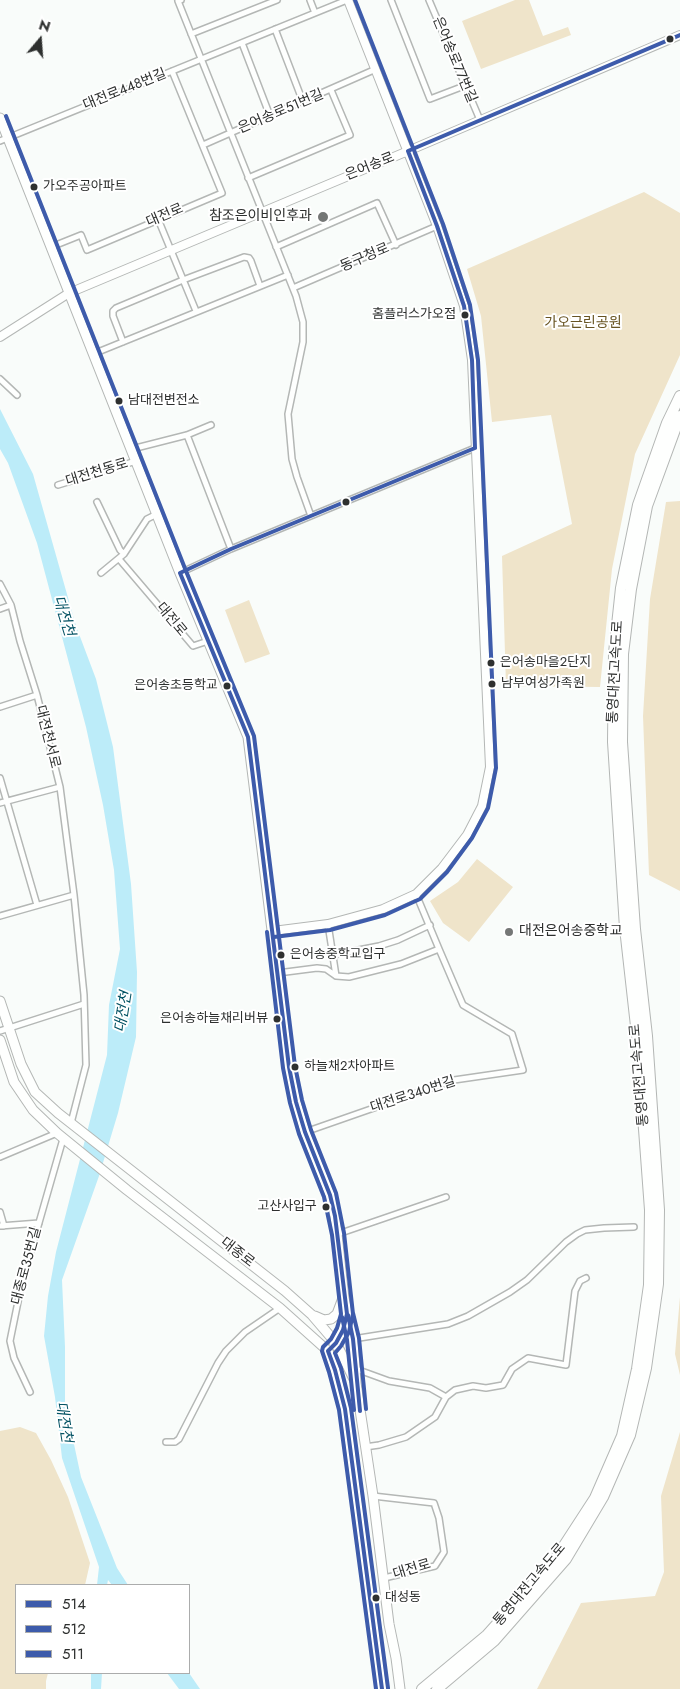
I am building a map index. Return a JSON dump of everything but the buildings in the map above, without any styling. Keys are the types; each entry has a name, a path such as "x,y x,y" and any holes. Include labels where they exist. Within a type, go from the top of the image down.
{"highway":[{"name":"통영대전고속도로","path":"654,1210 625,928 614,752 614,653 622,588 638,505 667,422 680,396"},
{"name":"통영대전고속도로","path":"437,1689 490,1638 556,1558 595,1498 622,1436 637,1369 655,1240 646,1036 635,929 623,752 623,654 631,589 647,506 680,416"},
{"name":"통영대전고속도로","path":"422,1689 490,1638"}],"main road":[{"path":"273,930 328,924 384,909 416,894 442,868 467,835 482,806 490,767 472,360 464,306 437,226 347,0"},
{"name":"은어송로","path":"0,337 69,293 680,35"},
{"name":"대전로","path":"0,118 4,140 51,247 156,514 248,737 289,1067 296,1102 305,1132 330,1195 338,1234 347,1314 343,1330 336,1343 328,1351"},
{"path":"0,1001 4,1029 35,1092 72,1123"},
{"path":"0,1040 14,1082 33,1110 60,1136"},
{"name":"대종로","path":"72,1123 285,1291 312,1315 336,1343"},
{"name":"대종로","path":"60,1136 280,1308 328,1351"},
{"path":"312,1315 324,1320 331,1319 337,1314 344,1298"},
{"path":"347,1314 353,1339 356,1383"},
{"name":"대전로","path":"336,1343 356,1383 373,1496 389,1624 400,1689"},
{"path":"328,1351 345,1409 382,1689"}],"street":[{"name":"은어송로51번길","path":"181,0 178,2 293,288 304,328 300,363 288,414 292,459 311,516"},
{"path":"191,34 277,0"},
{"path":"310,0 315,13"},
{"name":"대전로448번길","path":"4,140 347,0"},
{"path":"391,0 430,99 464,86"},
{"name":"은어송로77번길","path":"429,0 480,120"},
{"path":"275,29 303,102"},
{"path":"242,43 270,116"},
{"name":"은어송로51번길","path":"203,145 376,70"},
{"name":"대전로","path":"51,247 81,235 87,250 222,193 172,71"},
{"name":"은어송로51번길","path":"248,178 350,134 331,90"},
{"path":"276,247 377,203 396,245"},
{"path":"158,219 196,311"},
{"name":"동구청로","path":"293,288 437,226"},
{"path":"123,342 113,316 116,308 183,280 244,257 249,258 251,261 260,286"},
{"path":"93,354 288,275"},
{"path":"0,379 17,395"},
{"path":"132,449 187,435 211,425"},
{"path":"187,435 231,549"},
{"path":"180,573 231,549 475,448"},
{"name":"대전천동로","path":"58,485 136,460"},
{"path":"97,502 120,550 124,554"},
{"path":"101,573 124,554 146,519 156,514"},
{"name":"대전로","path":"119,558 193,646 208,641"},
{"name":"대전천서로","path":"0,584 11,605 37,695 60,787 74,895 84,1004 86,1065 72,1123"},
{"path":"0,609 11,605"},
{"path":"0,707 37,695"},
{"path":"0,778 37,905"},
{"path":"0,803 60,787"},
{"path":"278,973 317,968 326,969 336,976 349,977 401,964 439,949 416,894"},
{"path":"0,916 74,895"},
{"path":"328,924 336,976"},
{"path":"333,955 385,944 430,925"},
{"name":"대전로340번길","path":"305,1132 454,1080 523,1070 512,1034 464,1005 439,949"},
{"path":"4,1029 84,1004"},
{"path":"0,1157 60,1136"},
{"name":"대종로35번길","path":"30,1392 14,1358 10,1341 22,1282 39,1223 60,1136"},
{"path":"338,1234 446,1197"},
{"path":"0,1212 2,1226 39,1223"},
{"path":"353,1339 448,1324 510,1292 527,1280 566,1242 577,1234 585,1230 634,1227"},
{"path":"365,1447 406,1437 435,1417 446,1397 455,1390 473,1386 486,1388 503,1385 512,1369 528,1358 566,1366 575,1291 580,1282 586,1278"},
{"path":"166,1442 175,1442 179,1439 226,1351 245,1332 280,1308"},
{"path":"356,1369 389,1381 430,1388 446,1397"},
{"name":"대전로","path":"373,1496 434,1503 439,1518 444,1552 435,1566 384,1578"}],"green space":[{"path":"515,0 529,0 543,36 568,27 571,35 481,69 462,21"},
{"name":"가오근린공원","path":"644,192 680,213 680,355 635,454 612,569 600,687 506,686 502,556 572,524 551,415 492,422 481,316 467,269"},
{"path":"680,501 680,891 649,875 643,716 650,599 666,502"},
{"path":"249,600 270,654 245,663 225,610"},
{"path":"477,859 513,887 469,942 443,923 430,901 458,882"},
{"path":"680,1297 680,1375 675,1354"},
{"path":"20,1427 36,1433 68,1497 90,1563 85,1584 15,1584 15,1674 48,1674 46,1689 0,1689 0,1431"},
{"path":"680,1432 680,1689 537,1689 581,1603 655,1596 664,1572 661,1496"}],"water":[{"name":"대전천","path":"0,409 33,474 76,626 96,679 113,747 131,884 137,972 136,1037 118,1113 99,1176 62,1280 65,1402 81,1477 117,1568 127,1584 111,1584 108,1580 107,1584 97,1584 99,1567 62,1458 55,1397 44,1336 48,1296 56,1252 107,1055 109,1005 120,949 114,870 103,805 86,727 37,543 8,463 0,449"},
{"path":"91,1674 102,1674 101,1689 91,1689"},
{"path":"168,1674 190,1674 200,1689 179,1689"}],"transit line":[{"name":"512","path":"274,937 330,930 385,915 420,899 447,872 472,838 488,808 496,768 478,360 470,305 443,224 355,0"},
{"name":"514","path":"408,151 680,35"},
{"name":"511","path":"6,116 186,571 254,736 295,1066 311,1130 336,1193 344,1233 353,1314 349,1332 335,1353 341,1368 351,1408 388,1688"},
{"name":"514","path":"408,151 437,226 464,306 472,360 475,448"},
{"name":"514","path":"180,573 231,549 475,448"},
{"name":"514","path":"180,573 248,737 289,1067 296,1102 305,1132 330,1195 335,1216 347,1314 343,1330 336,1343 328,1351 345,1409 382,1689"},
{"name":"512","path":"267,932 283,1068 290,1103 299,1134 324,1197 332,1235 341,1314 337,1328 322,1351 339,1410 376,1689"},
{"name":"511","path":"353,1313 359,1338 366,1409"},
{"name":"514","path":"348,1315 353,1339 360,1411"},
{"name":"512","path":"342,1317 347,1340 354,1410"}],"place":[{"name":"가오주공아파트","path":"34,187"},
{"name":"참조은이비인후과","path":"323,217"},
{"name":"홈플러스가오점","path":"465,315"},
{"name":"남대전변전소","path":"119,401"},
{"name":"은어송마을2단지","path":"491,663"},
{"name":"남부여성가족원","path":"492,684"},
{"name":"은어송초등학교","path":"227,686"},
{"name":"대전은어송중학교","path":"509,932"},
{"name":"은어송중학교입구","path":"281,955"},
{"name":"은어송하늘채리버뷰","path":"277,1019"},
{"name":"하늘채2차아파트","path":"295,1067"},
{"name":"고산사입구","path":"326,1207"},
{"name":"대성동","path":"376,1598"}]}
